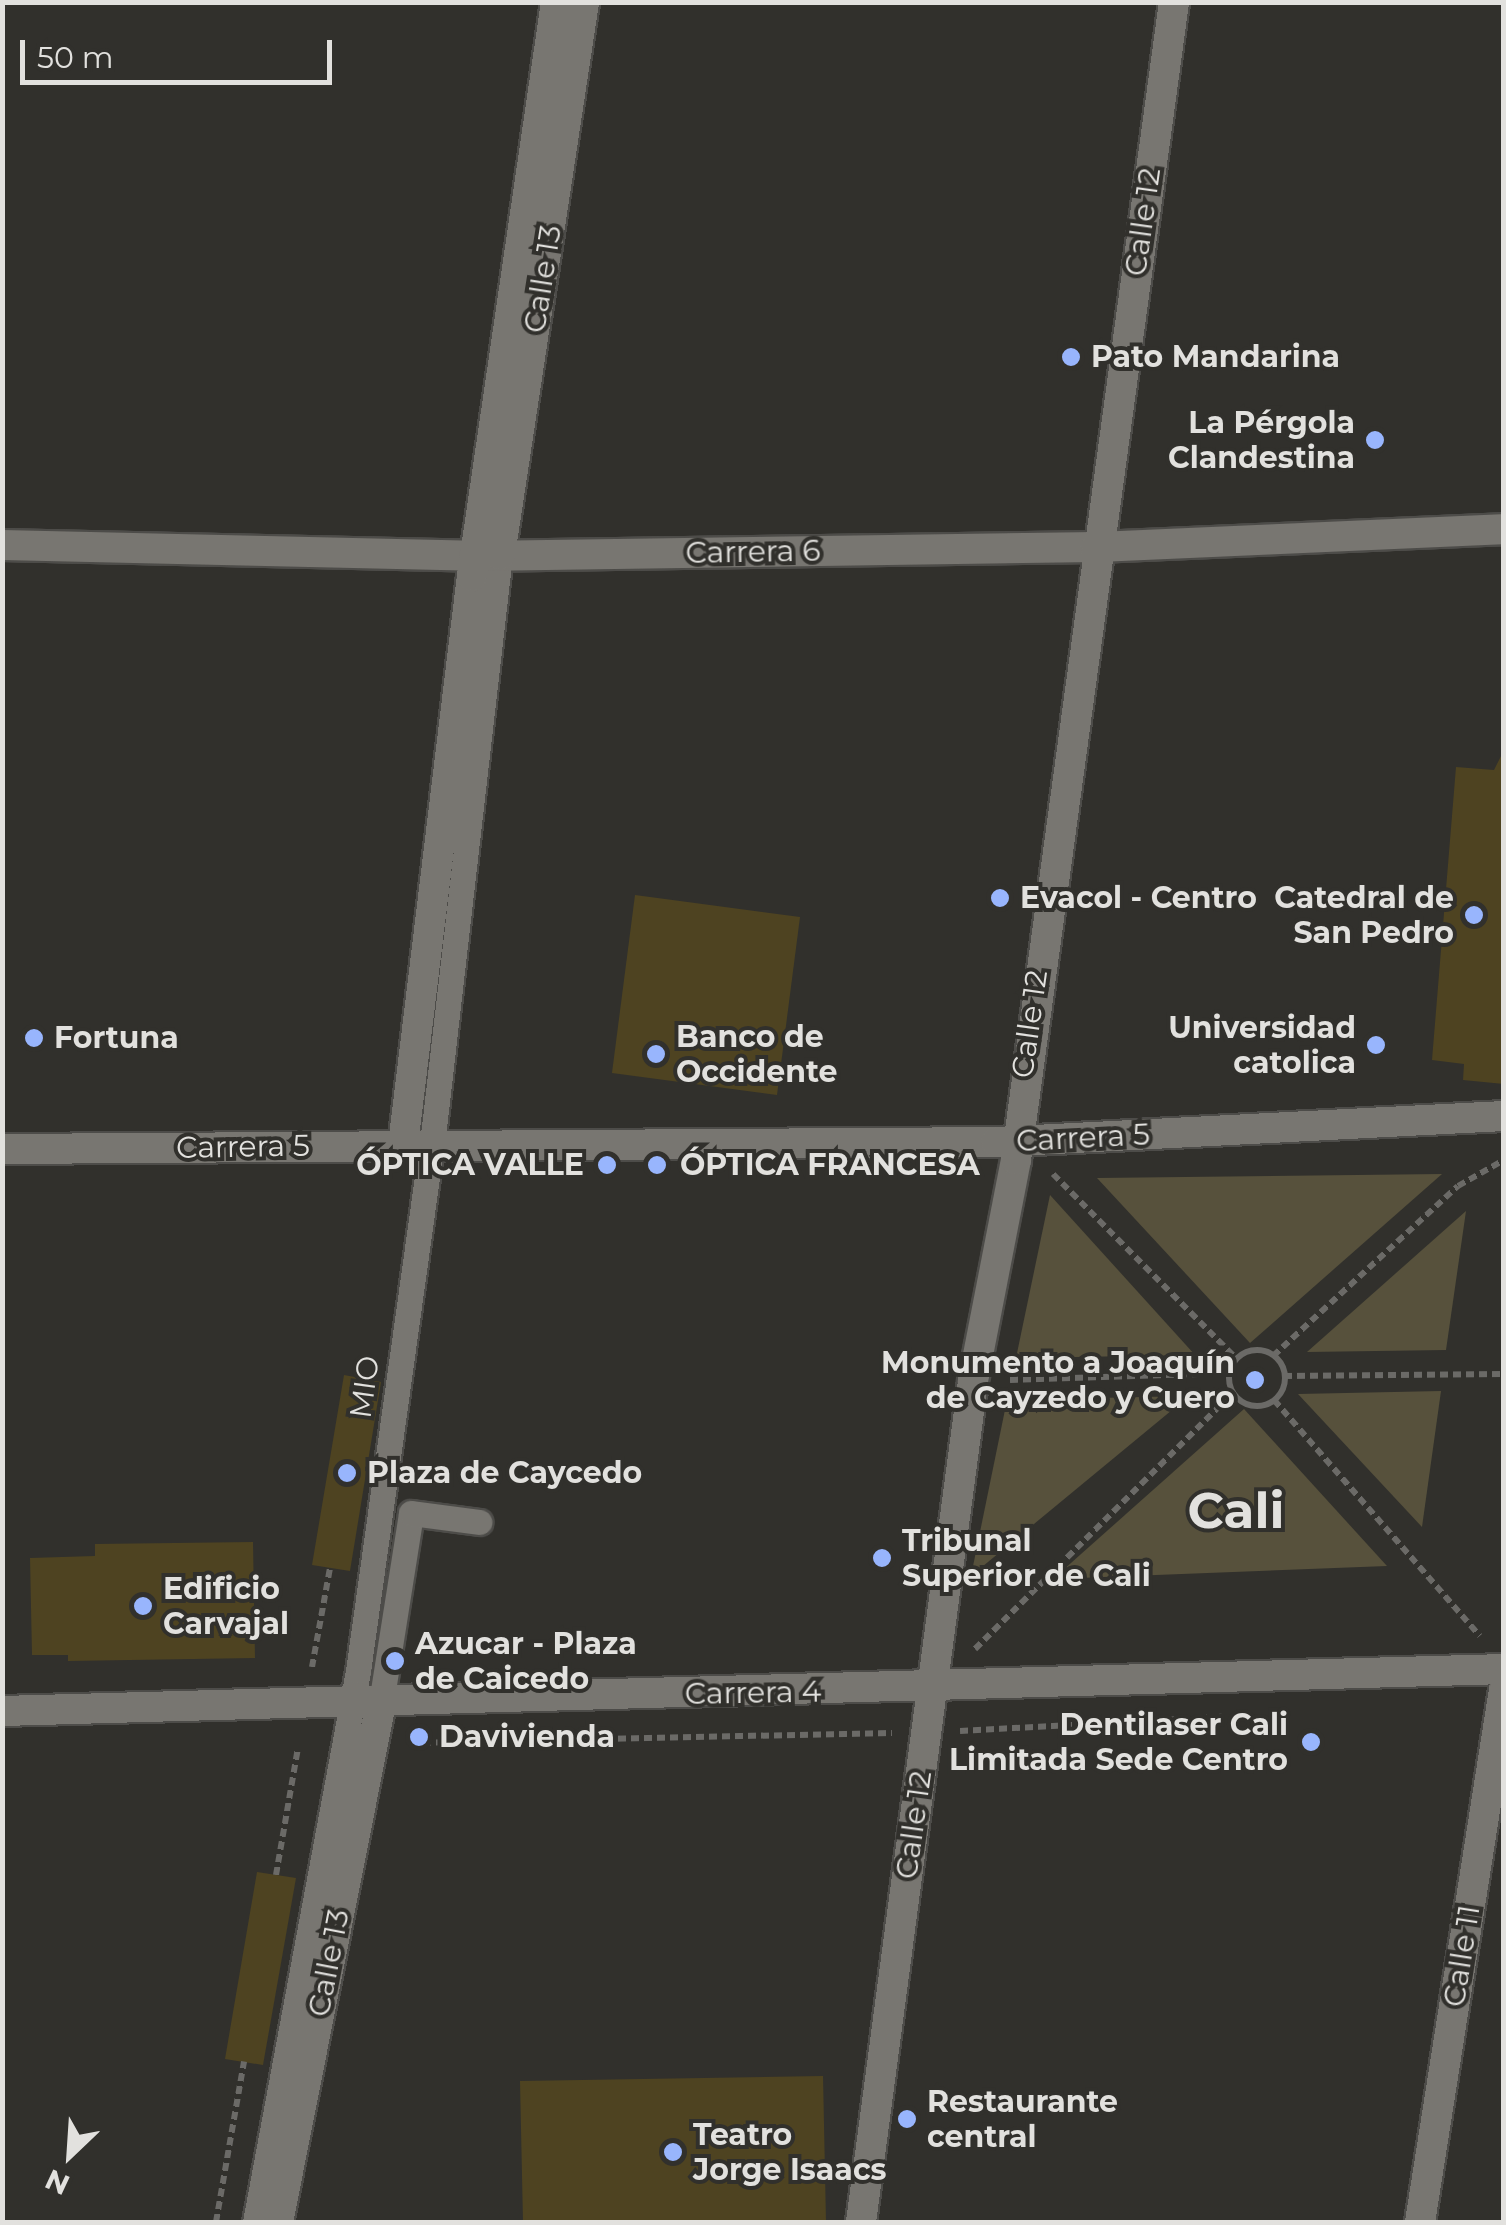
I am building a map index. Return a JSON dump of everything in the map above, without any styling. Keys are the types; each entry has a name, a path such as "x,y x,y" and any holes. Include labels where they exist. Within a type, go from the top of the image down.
{"street":[{"name":"Calle 13","path":"484,548 556,2"},
{"name":"Calle 13","path":"484,548 584,2"},
{"name":"Calle 12","path":"861,2222 973,1381 1027,1151 1096,547 1174,2"},
{"name":"Carrera 6","path":"2,545 1096,547 1504,529"},
{"path":"417,1144 484,548"},
{"name":"Carrera 5","path":"2,1149 417,1144 1027,1151 1504,1116"},
{"name":"Carrera 4","path":"2,1711 931,1689 1504,1669"},
{"name":"Calle 11","path":"1420,2222 1504,1690"},
{"name":"Calle 13","path":"278,2222 366,1703"}],"lane":[{"name":"MIO","path":"255,2222 366,1703 417,1144"},
{"path":"366,1703 411,1513 480,1522"}],"path":[{"path":"1027,1151 1237,1360"},
{"path":"1273,1356 1458,1186 1504,1160"},
{"path":"1274,1400 1246,1404 1233,1393 1229,1373 1237,1360 1255,1350 1273,1356 1284,1376"},
{"path":"973,1381 1229,1373"},
{"path":"1284,1376 1504,1374"},
{"path":"1274,1400 1284,1376"},
{"path":"964,1660 1233,1393"},
{"path":"1274,1400 1483,1639"},
{"path":"311,1673 330,1568"},
{"path":"276,1875 298,1748"},
{"path":"216,2222 244,2061"}],"shaded area":[{"path":"1442,1174 1250,1343 1097,1178"},
{"path":"1050,1195 1195,1355 1016,1358"},
{"path":"1466,1211 1446,1350 1307,1352"},
{"path":"1441,1391 1422,1527 1298,1394"},
{"path":"1189,1396 971,1576 1007,1400"},
{"path":"1244,1409 1387,1566 1053,1579"}],"building":[{"name":"Catedral de San Pedro","path":"1504,750 1504,1084 1463,1080 1464,1064 1432,1060 1456,767 1494,770"},
{"path":"635,895 800,917 777,1095 612,1073"},
{"name":"Plaza de Caycedo","path":"344,1375 381,1382 350,1571 312,1565"},
{"name":"Edificio Carvajal","path":"253,1542 255,1658 68,1661 68,1655 32,1655 30,1558 95,1556 95,1544"},
{"path":"257,1872 296,1878 263,2065 225,2059"},
{"name":"Teatro Jorge Isaacs","path":"823,2076 826,2222 523,2222 520,2081"}],"place":[{"name":"Pato Mandarina","path":"1071,357"},
{"name":"La Pérgola Clandestina","path":"1375,440"},
{"name":"Evacol - Centro","path":"1000,898"},
{"name":"Catedral de San Pedro","path":"1474,915"},
{"name":"Fortuna","path":"34,1038"},
{"name":"Universidad catolica","path":"1376,1045"},
{"name":"Banco de Occidente","path":"656,1054"},
{"name":"ÓPTICA VALLE","path":"607,1165"},
{"name":"ÓPTICA FRANCESA","path":"657,1165"},
{"name":"Monumento a Joaquín de Cayzedo y Cuero","path":"1255,1380"},
{"name":"Plaza de Caycedo","path":"347,1473"},
{"name":"Tribunal Superior de Cali","path":"882,1558"},
{"name":"Edificio Carvajal","path":"143,1606"},
{"name":"Azucar - Plaza de Caicedo","path":"395,1661"},
{"name":"Davivienda","path":"419,1737"},
{"name":"Dentilaser Cali Limitada Sede Centro","path":"1311,1742"},
{"name":"Restaurante central","path":"907,2119"},
{"name":"Teatro Jorge Isaacs","path":"673,2152"}],"district":[{"name":"Cali","path":"1236,1511"}]}
